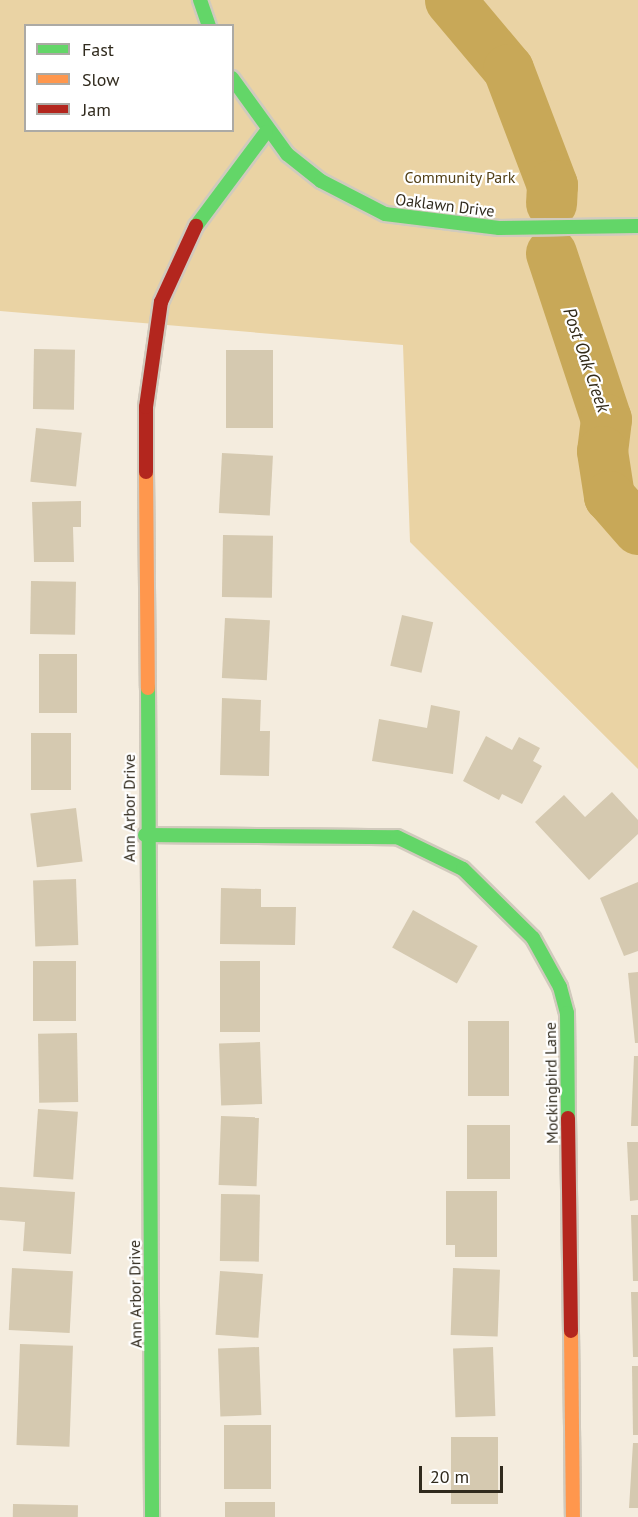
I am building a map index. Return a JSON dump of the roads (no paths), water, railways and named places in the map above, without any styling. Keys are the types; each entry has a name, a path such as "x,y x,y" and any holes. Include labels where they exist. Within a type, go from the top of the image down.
{"street":[{"path":"200,0 208,24"},
{"name":"Oaklawn Drive","path":"234,81 266,132 321,181 384,214 499,228 638,226"},
{"name":"Ann Arbor Drive","path":"152,1517 145,835 146,407 161,302 209,203 266,132"},
{"name":"Mockingbird Lane","path":"145,835 397,837 463,869 533,938 560,987 567,1013 573,1517"}],"waterway":[{"name":"Post Oak Creek","path":"450,0 508,69 552,185 551,203"},
{"name":"Post Oak Creek","path":"551,253 606,419 602,451 609,496 638,529"}],"park label":[{"name":"Community Park","path":"460,177"}]}
